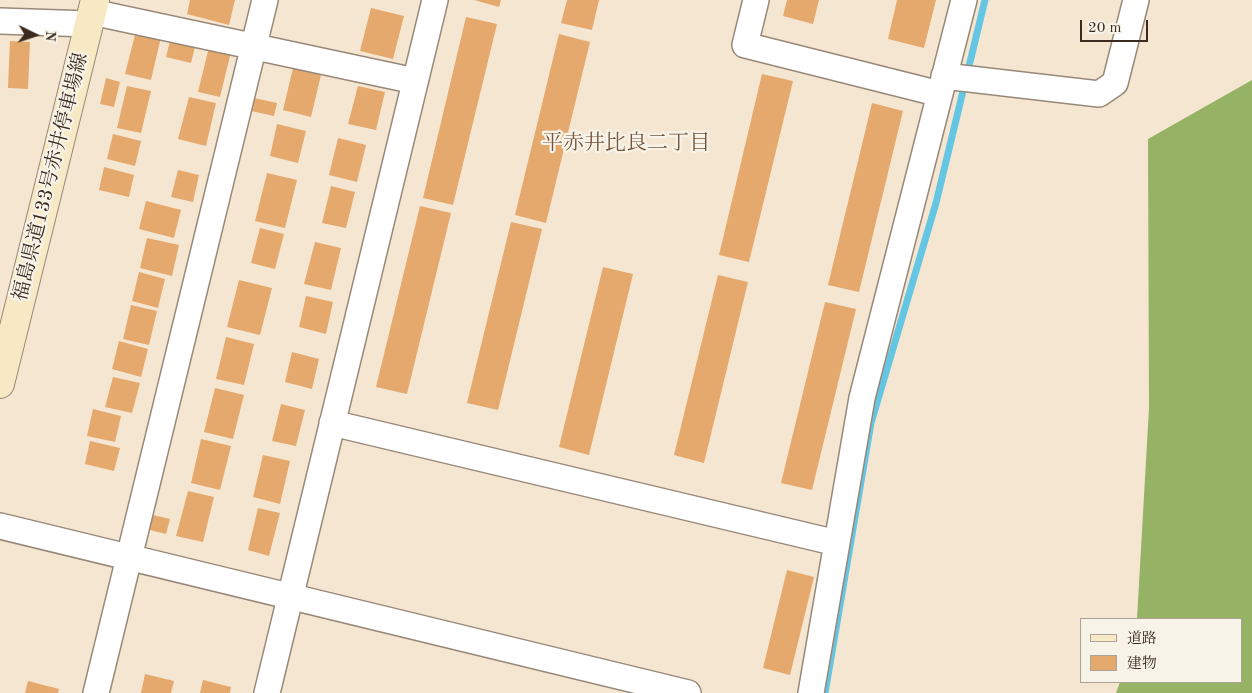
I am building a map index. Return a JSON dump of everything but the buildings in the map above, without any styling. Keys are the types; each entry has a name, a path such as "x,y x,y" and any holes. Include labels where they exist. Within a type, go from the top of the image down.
{"main road":[{"name":"福島県道133号赤井停車場線","path":"0,384 7,329 92,12"}],"street":[{"path":"96,693 264,0"},
{"path":"266,693 435,0"},
{"path":"756,0 745,45 954,82 1099,94 1115,83 1136,0"},
{"path":"811,693 862,398 954,82 964,0"},
{"path":"0,21 92,12 415,81"},
{"path":"332,423 837,542"},
{"path":"0,526 290,598 688,693"}],"green space":[{"path":"1252,80 1252,693 1116,693 1120,683 1242,683 1242,618 1137,618 1149,408 1148,139"}],"waterway":[{"path":"825,693 871,423 936,203 985,0"}],"district":[{"name":"平赤井比良二丁目","path":"626,143"}]}
